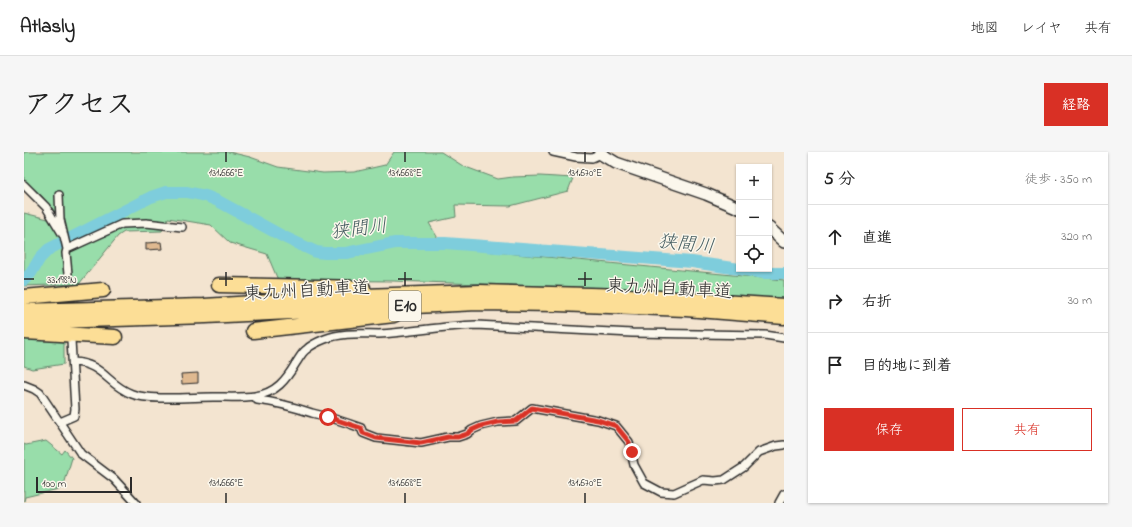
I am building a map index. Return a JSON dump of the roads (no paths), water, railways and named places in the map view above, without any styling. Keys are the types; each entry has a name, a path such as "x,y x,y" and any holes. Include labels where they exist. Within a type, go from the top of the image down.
{"highway":[{"path":"219,285 425,289 479,292"},
{"path":"25,316 103,290"},
{"name":"東九州自動車道","path":"25,316 371,296 479,292 635,296 784,306"},
{"name":"東九州自動車道","path":"25,316 206,316 448,304 518,303 686,309 784,317"},
{"path":"253,331 397,315 468,309 592,305"},
{"path":"25,316 115,336"}],"street":[{"path":"553,152 576,157 592,158 601,153 616,163 706,194 736,207"},
{"path":"24,185 46,207 64,235"},
{"path":"59,195 60,219 68,249 66,253 68,274"},
{"path":"68,249 122,224 146,223 182,227"},
{"path":"772,231 784,242"},
{"path":"73,362 83,362 93,366 122,390 140,397 255,396 279,387 289,375 306,349 326,338 342,335 380,334 476,325 632,333 758,335 784,338"},
{"path":"60,422 74,416 75,409 71,340"},
{"path":"24,385 40,393 81,454 114,479 136,503"},
{"path":"255,396 257,400 293,406 347,423 361,428 363,433 376,438 421,443 448,437 458,437 481,426 498,422 516,421 532,408 598,420 616,426 629,442 634,465 644,483 661,492 674,493 704,480 724,480 744,467 759,452 784,445"},
{"path":"779,503 784,494"}],"waterway":[{"name":"狭間川","path":"24,280 31,273 40,258 49,249 151,197 166,192 187,192 206,196 316,252 346,253 395,243 445,243 692,262 736,269"},
{"name":"狭間川","path":"758,272 784,273"}],"tunnel":[{"path":"68,274 70,312"}]}
